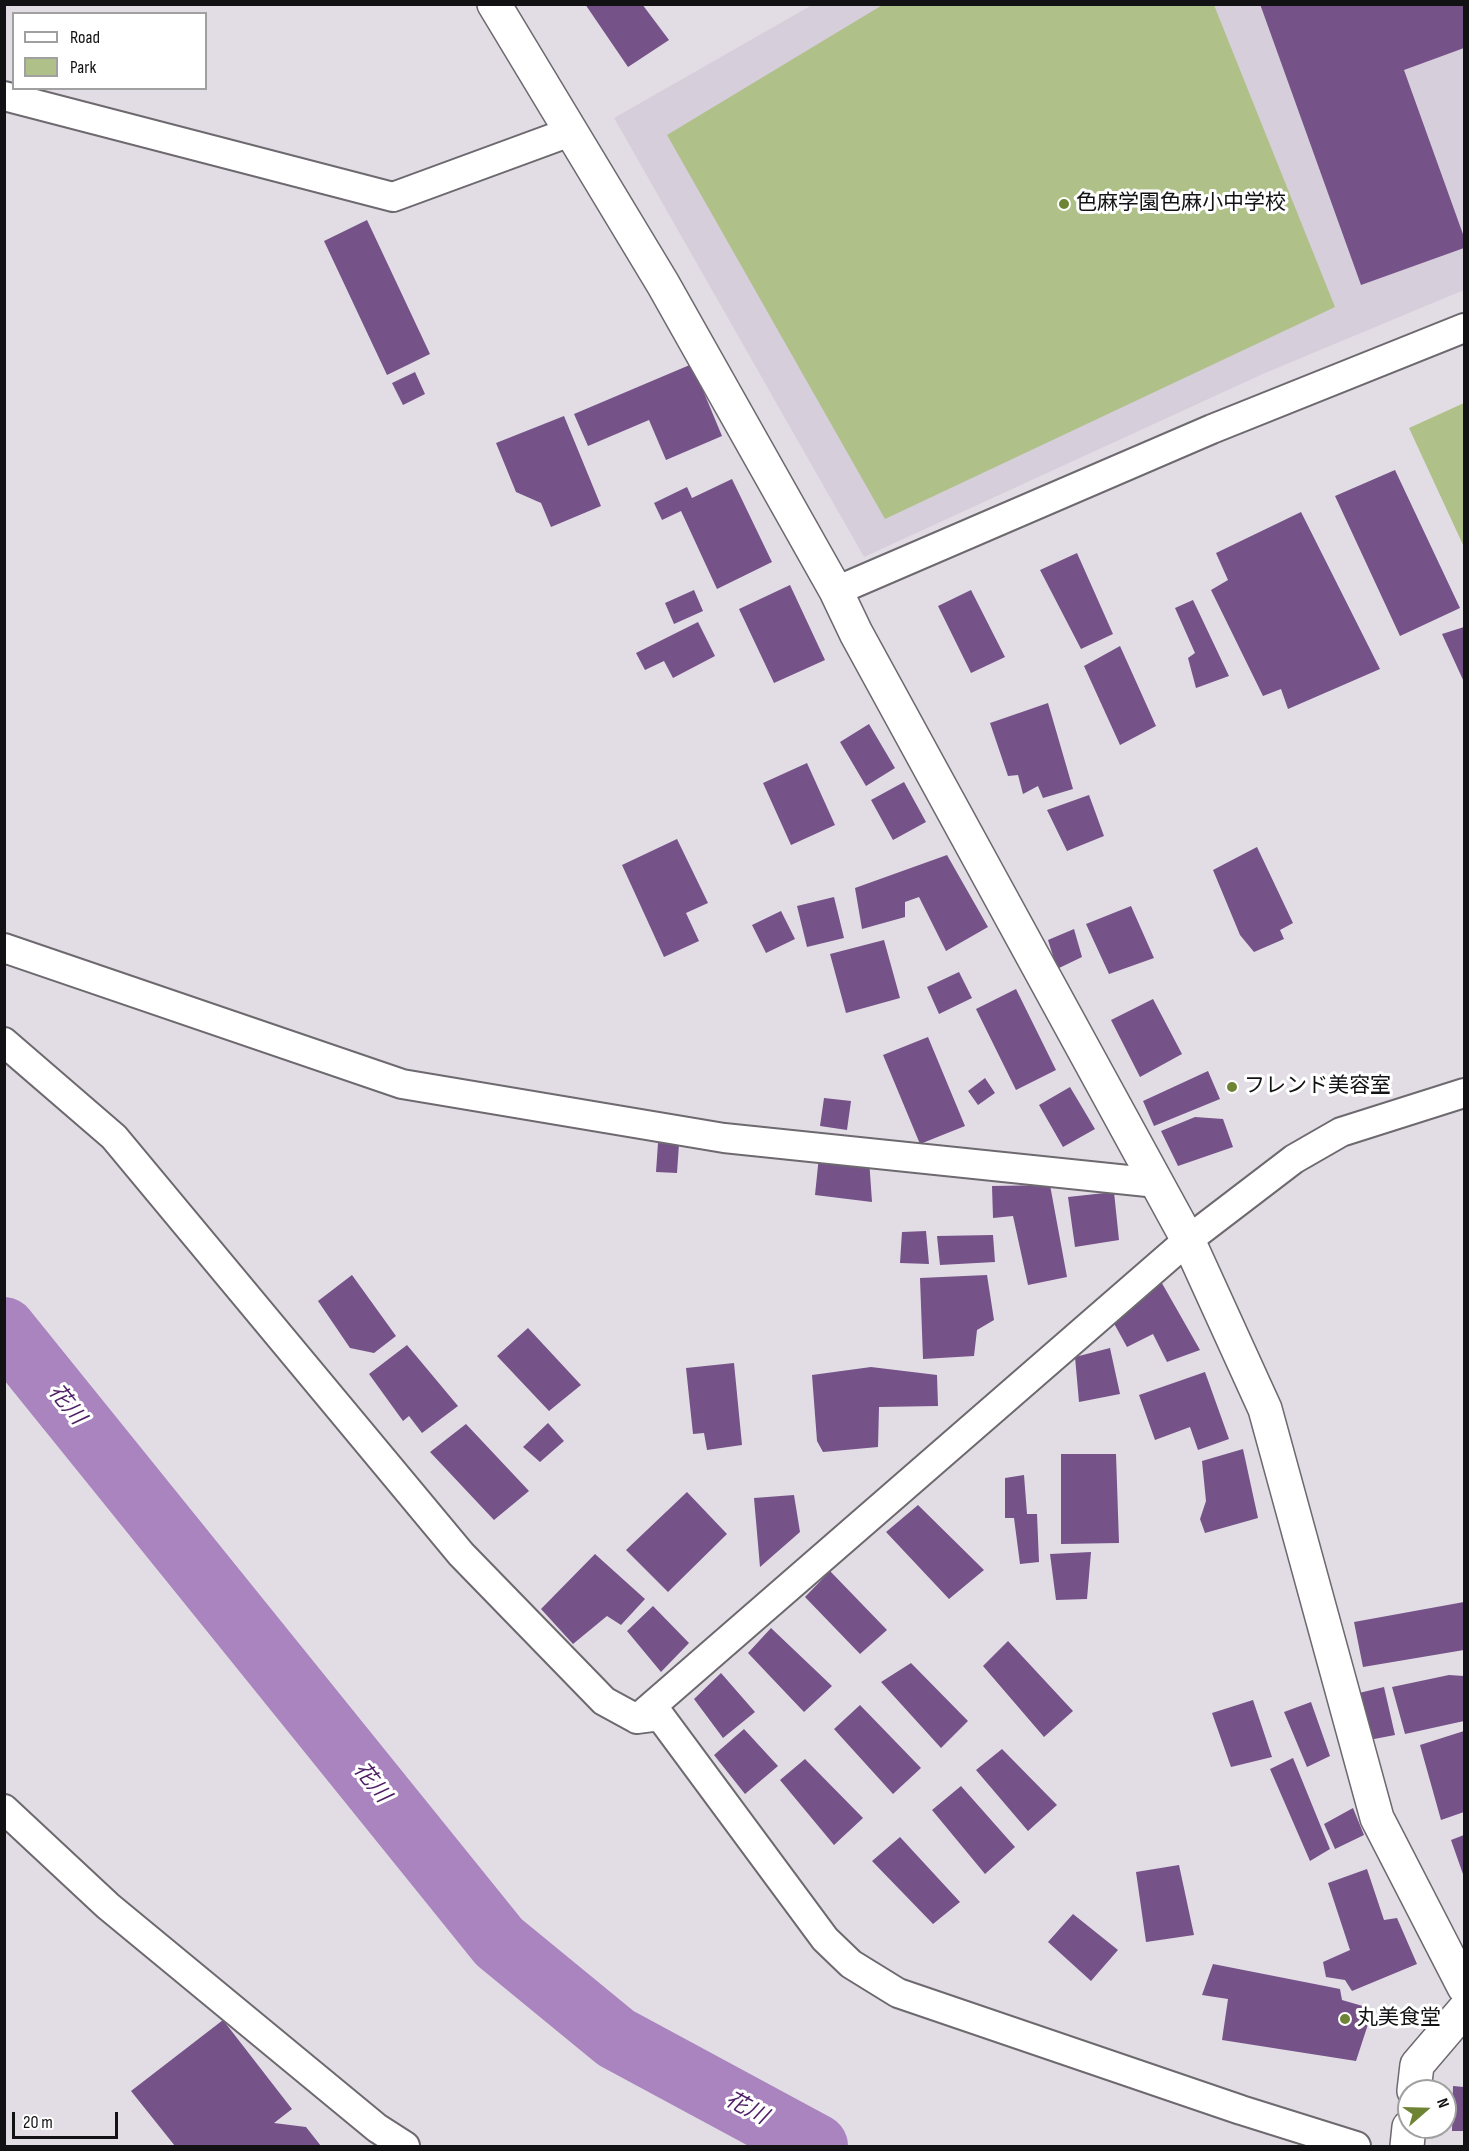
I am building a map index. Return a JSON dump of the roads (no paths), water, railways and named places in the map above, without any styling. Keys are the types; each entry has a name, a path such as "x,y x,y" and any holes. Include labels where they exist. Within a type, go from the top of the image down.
{"main road":[{"path":"494,4 663,284 837,591 856,633 1188,1240 1265,1409 1377,1818 1464,1988"},
{"path":"1415,2079 1417,2065 1464,2010"}],"street":[{"path":"4,96 393,197 570,132"},
{"path":"837,591 1212,429 1464,328"},
{"path":"4,948 402,1084 724,1138 1157,1184"},
{"path":"4,1042 114,1137 461,1554 604,1701 637,1719 660,1716 825,1939 851,1964 898,1993 1241,2110 1356,2146"},
{"path":"637,1719 1188,1240 1294,1159 1341,1132 1464,1093"},
{"path":"4,1809 108,1906 377,2128 405,2146"}],"waterway":[{"name":"花川","path":"4,1329 499,1942 616,2038 816,2146"}],"place":[{"name":"色麻学園色麻小中学校","path":"1064,204"},
{"name":"フレンド美容室","path":"1232,1087"},
{"name":"丸美食堂","path":"1345,2019"}]}
